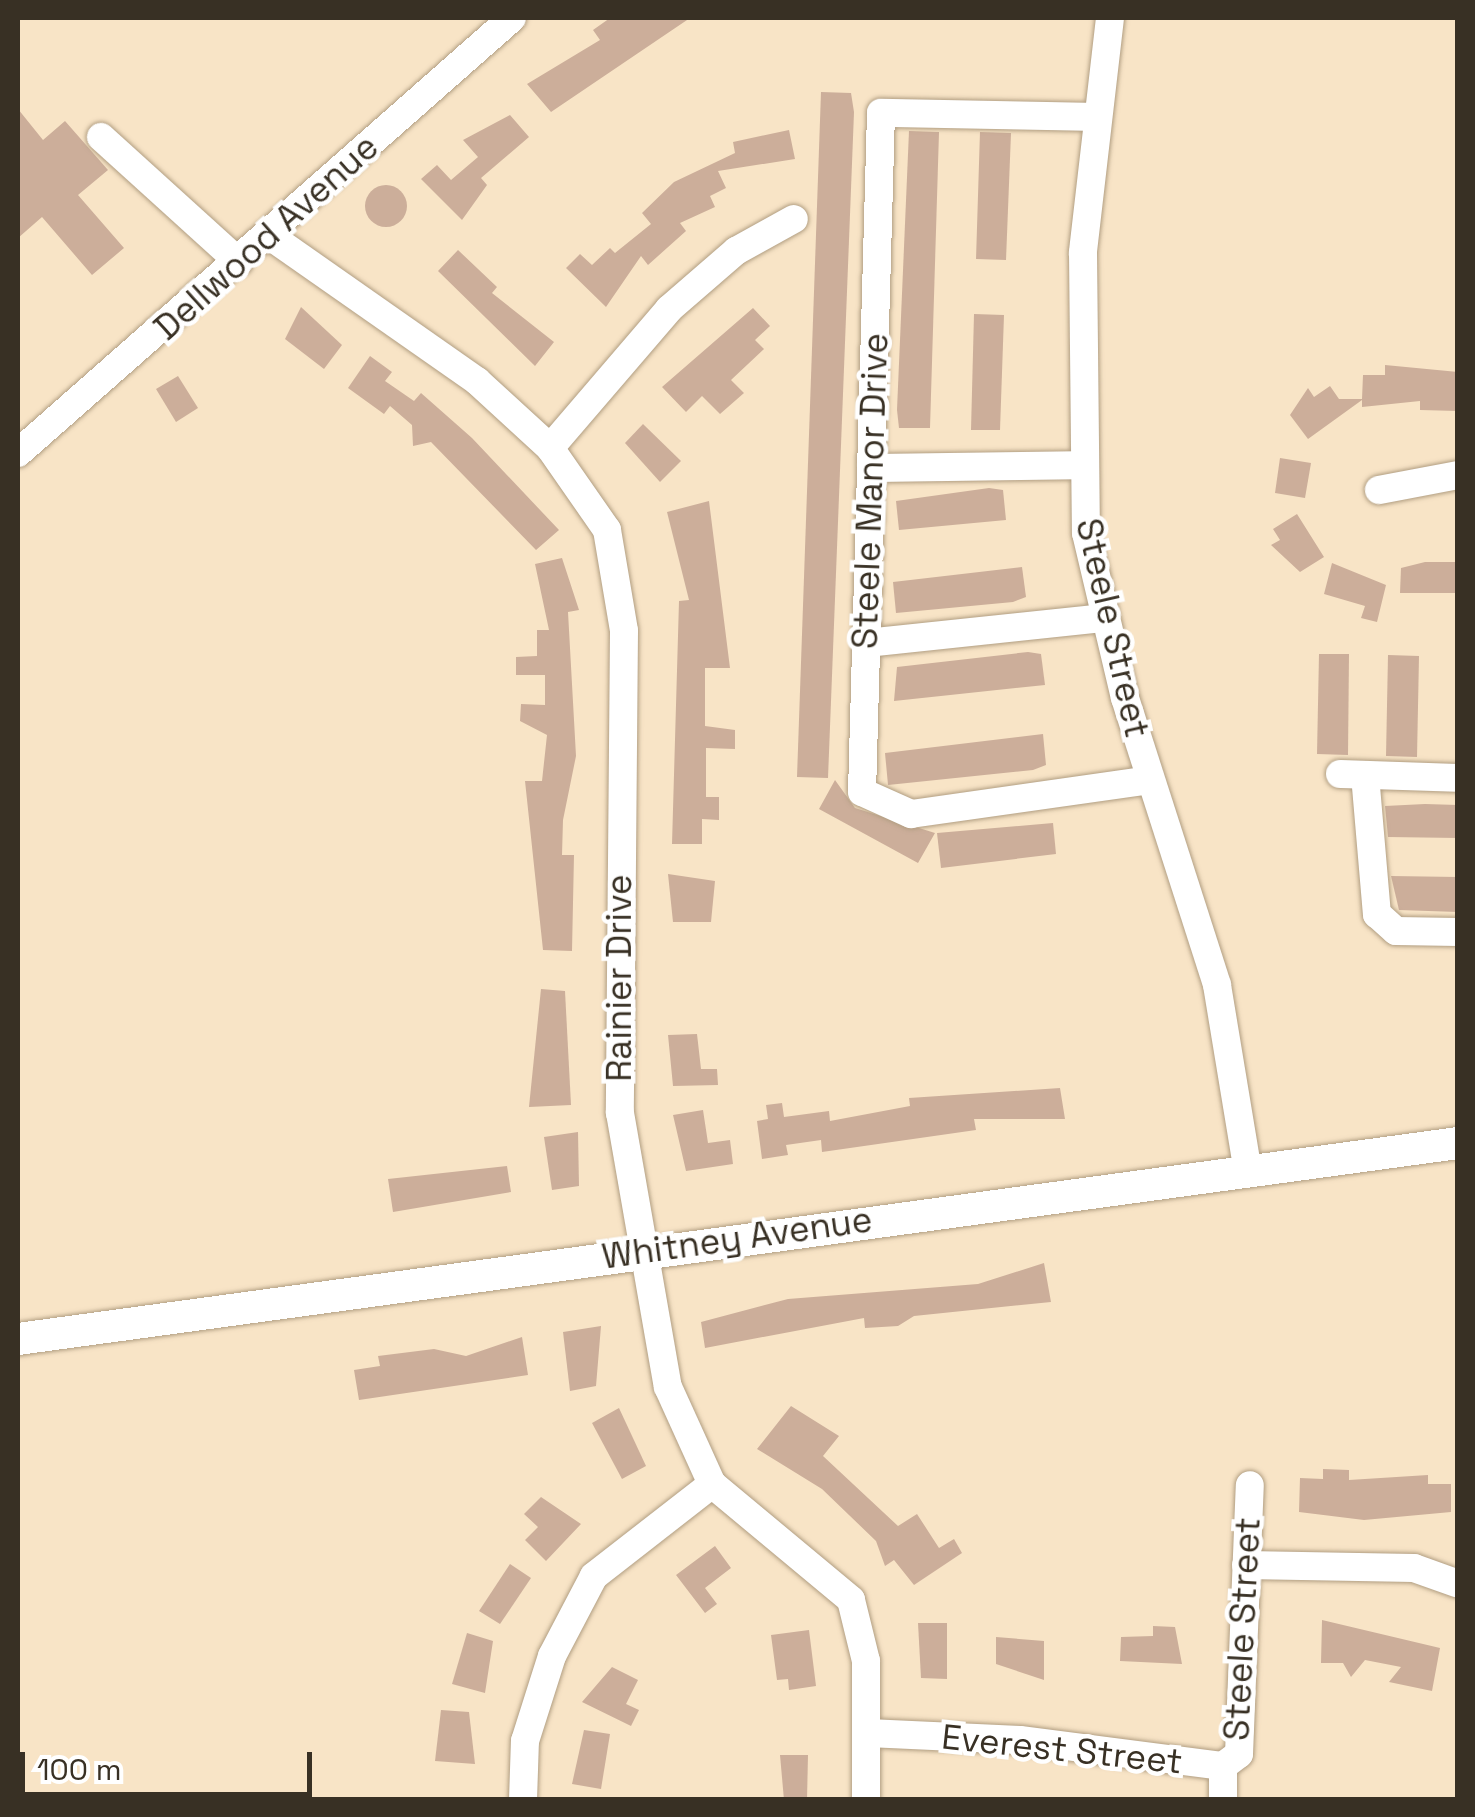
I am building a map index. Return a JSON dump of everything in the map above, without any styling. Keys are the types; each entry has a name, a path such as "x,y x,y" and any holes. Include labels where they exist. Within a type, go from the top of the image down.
{"main road":[{"name":"Whitney Avenue","path":"18,1339 1247,1166 1458,1143"}],"street":[{"name":"Dellwood Avenue","path":"18,453 270,236 512,18"},
{"name":"Steele Street","path":"1110,18 1084,254 1080,465 1103,618 1150,780 1217,985 1247,1166"},
{"name":"Steele Manor Drive","path":"1097,117 881,113 862,792 911,814 1150,780"},
{"path":"101,137 239,262"},
{"path":"550,448 669,309 736,251 794,219"},
{"name":"Rainier Drive","path":"270,236 478,380 550,448 586,489 621,577 616,1009 641,1250 668,1386 712,1484 851,1600 866,1661 866,1800"},
{"path":"871,468 1080,465"},
{"path":"1379,490 1458,475"},
{"path":"866,643 1103,618"},
{"path":"1458,778 1352,775 1377,914 1396,931 1458,932"},
{"path":"523,1800 525,1741 546,1673 594,1576 712,1484"},
{"name":"Steele Street","path":"1223,1766 1239,1754 1250,1485"},
{"path":"1246,1565 1414,1568 1456,1582"},
{"name":"Everest Street","path":"868,1734 1020,1740 1223,1766 1223,1800"}],"building":[{"path":"610,18 690,18 551,112 527,84 600,40 593,30"},
{"path":"821,92 851,93 854,112 828,778 797,777"},
{"path":"18,109 43,140 65,121 108,170 78,195 124,248 92,275 42,217 18,238"},
{"path":"510,115 529,137 481,178 487,185 462,220 421,179 437,165 451,180 478,157 463,140"},
{"path":"789,130 795,159 718,171 726,188 710,196 715,207 680,223 686,231 648,265 641,256 606,307 566,268 580,254 592,265 610,248 615,253 651,224 642,213 674,182 735,153 733,142"},
{"path":"909,131 939,132 930,428 899,428 897,410"},
{"path":"980,132 1011,133 1006,260 976,259"},
{"path":"386,185 401,191 407,206 401,221 386,227 371,221 365,206 371,191"},
{"path":"458,250 497,287 492,293 554,342 535,366 438,271"},
{"path":"301,307 342,345 324,369 285,339"},
{"path":"753,308 770,326 755,340 764,349 731,380 744,393 720,414 702,396 686,412 662,387"},
{"path":"974,314 1004,315 1000,430 971,430"},
{"path":"370,356 392,372 385,381 414,401 421,393 472,438 559,530 536,550 431,442 413,446 412,425 390,406 384,414 348,388"},
{"path":"1385,365 1458,372 1458,411 1420,410 1420,401 1362,407 1362,400 1308,439 1290,415 1308,388 1314,397 1330,386 1339,399 1362,399 1363,375 1385,375"},
{"path":"178,376 198,408 176,422 156,389"},
{"path":"643,424 681,461 660,482 625,443"},
{"path":"1280,458 1311,463 1305,498 1275,493"},
{"path":"989,488 1003,490 1006,520 899,530 896,501"},
{"path":"709,501 730,668 705,668 705,726 735,730 735,749 706,748 706,797 719,797 719,820 702,819 702,844 672,844 679,601 689,600 667,512"},
{"path":"1297,514 1324,557 1300,572 1271,545 1280,540 1273,529"},
{"path":"562,558 579,610 568,612 576,756 563,820 562,855 574,855 572,951 543,950 525,781 542,781 547,735 520,721 521,704 545,705 545,675 516,675 516,657 537,656 537,630 549,630 535,564"},
{"path":"1425,562 1458,562 1458,593 1400,593 1401,568"},
{"path":"1332,563 1386,585 1377,622 1361,618 1365,606 1324,594"},
{"path":"1022,567 1026,597 1013,602 896,613 893,582"},
{"path":"1028,652 1041,654 1045,685 894,701 897,667"},
{"path":"1319,654 1349,654 1348,755 1317,754"},
{"path":"1388,655 1419,656 1417,757 1386,756"},
{"path":"1043,734 1046,765 1033,770 888,785 885,753"},
{"path":"835,780 855,808 935,833 918,863 819,809"},
{"path":"1458,805 1458,838 1388,837 1385,806"},
{"path":"1053,823 1056,854 941,868 937,833"},
{"path":"668,874 715,881 711,922 673,922"},
{"path":"1391,876 1458,877 1458,912 1399,910"},
{"path":"541,989 565,991 571,1105 529,1107"},
{"path":"697,1034 701,1069 717,1069 718,1085 673,1086 668,1035"},
{"path":"1060,1088 1065,1119 974,1119 976,1130 822,1152 821,1140 786,1145 788,1155 762,1159 757,1121 768,1119 766,1105 782,1103 784,1117 829,1111 830,1121 910,1106 909,1098"},
{"path":"703,1110 708,1143 730,1140 733,1164 686,1171 673,1115"},
{"path":"578,1132 579,1186 552,1190 544,1137"},
{"path":"507,1166 511,1192 393,1212 388,1179"},
{"path":"1044,1263 1051,1302 914,1316 898,1326 865,1328 864,1318 705,1348 701,1322 788,1299 978,1284"},
{"path":"601,1326 596,1386 570,1391 563,1332"},
{"path":"522,1337 528,1375 359,1400 354,1370 380,1366 378,1356 434,1349 466,1356"},
{"path":"791,1406 839,1436 823,1456 898,1526 917,1514 939,1548 954,1539 962,1553 914,1585 894,1560 885,1566 876,1541 822,1489 757,1449"},
{"path":"619,1408 646,1466 622,1479 592,1423"},
{"path":"1323,1469 1349,1470 1349,1480 1428,1475 1428,1484 1451,1484 1451,1512 1364,1520 1299,1512 1300,1478 1323,1479"},
{"path":"541,1497 581,1524 546,1561 525,1540 538,1527 524,1514"},
{"path":"715,1546 731,1568 705,1588 717,1604 705,1613 676,1575"},
{"path":"510,1564 531,1578 500,1624 479,1611"},
{"path":"1322,1620 1440,1648 1432,1691 1389,1682 1401,1667 1365,1660 1351,1677 1343,1663 1321,1663"},
{"path":"918,1623 947,1623 947,1679 921,1678"},
{"path":"1153,1626 1175,1627 1182,1664 1120,1661 1121,1637 1153,1636"},
{"path":"809,1630 816,1686 789,1690 788,1679 777,1680 771,1635"},
{"path":"467,1633 493,1641 485,1693 452,1684"},
{"path":"996,1637 1044,1641 1044,1680 996,1664"},
{"path":"612,1667 638,1680 626,1704 639,1710 631,1726 582,1702"},
{"path":"441,1710 469,1712 475,1764 435,1761"},
{"path":"584,1730 610,1734 601,1789 572,1784"},
{"path":"780,1755 808,1755 807,1800 784,1800"}]}
